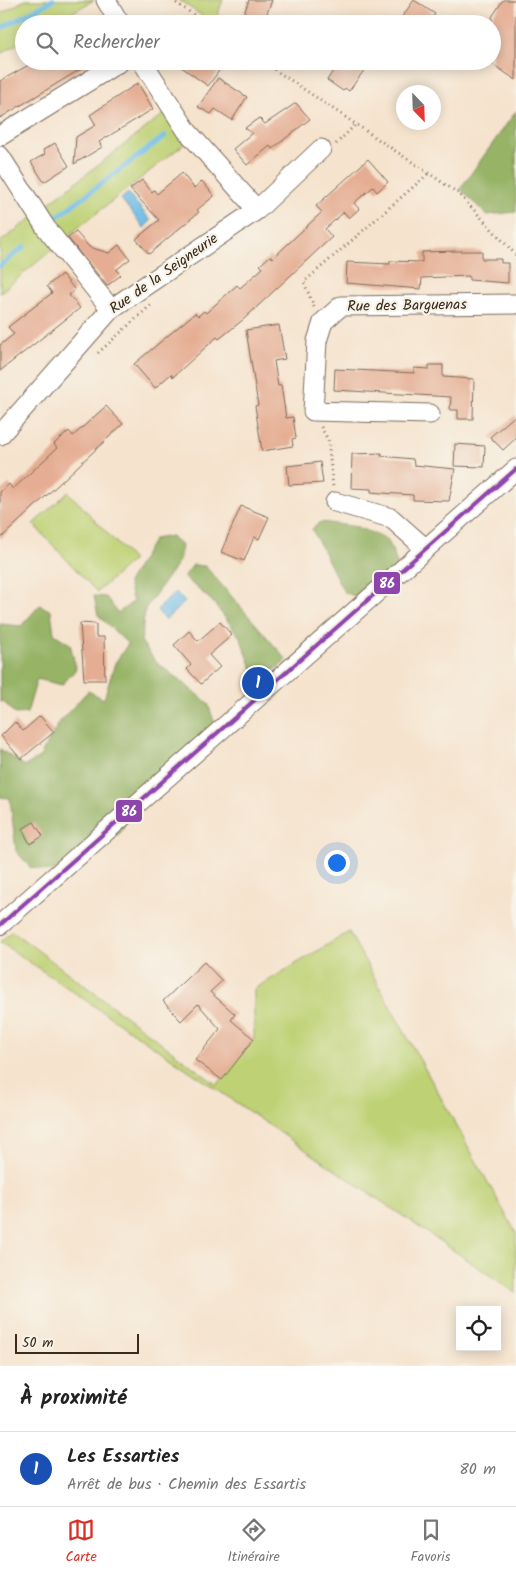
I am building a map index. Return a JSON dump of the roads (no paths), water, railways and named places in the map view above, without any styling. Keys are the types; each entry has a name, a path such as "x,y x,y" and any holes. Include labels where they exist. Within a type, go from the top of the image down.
{"street":[{"path":"106,0 115,15"},
{"path":"0,136 106,70"},
{"path":"148,70 187,131 257,210"},
{"name":"Rue de la Seigneurie","path":"0,435 111,309 257,210 320,149"},
{"path":"0,156 46,228 111,309"},
{"name":"Rue des Barguenas","path":"430,414 313,411 317,341 323,322 342,306 516,304"},
{"path":"0,925 516,470"},
{"path":"335,502 391,518 426,549"}],"water":[{"path":"128,193 151,221 144,228 121,199"},
{"path":"176,592 185,602 165,620 157,610"}],"waterway":[{"path":"26,15 53,0"},
{"path":"0,29 15,21"},
{"path":"58,216 165,136"},
{"path":"0,266 24,247"}],"place":[{"name":"Les Essarties","path":"258,683"}]}
